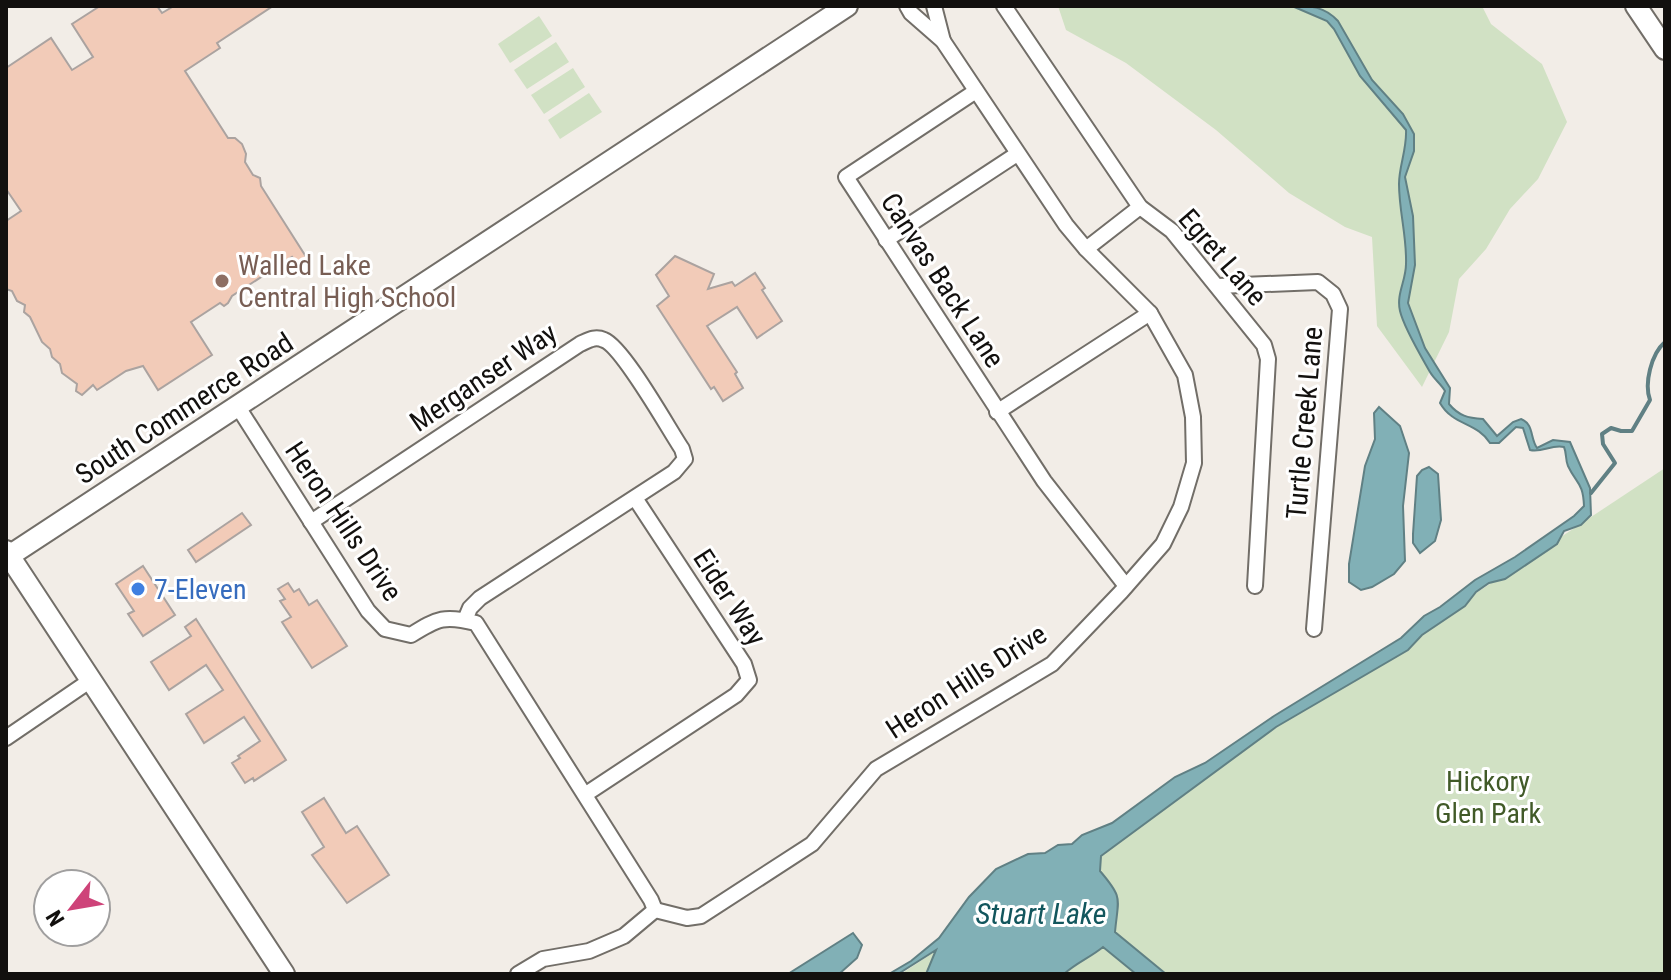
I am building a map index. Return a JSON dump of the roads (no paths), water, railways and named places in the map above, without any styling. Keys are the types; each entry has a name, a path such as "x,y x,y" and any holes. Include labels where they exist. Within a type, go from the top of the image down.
{"street":[{"name":"South Commerce Road","path":"284,974 8,553 238,407 847,6"},
{"name":"Heron Hills Drive","path":"653,905 687,918 701,916 793,858 828,828 876,769 1052,664 1163,544 1181,507 1194,463 1193,417 1185,375 1150,313 1066,225 943,41 907,6"},
{"name":"Heron Hills Drive","path":"934,6 943,41"},
{"name":"Egret Lane","path":"1004,6 1140,207 1172,231 1264,345 1268,359 1255,586"},
{"path":"1636,6 1665,49"},
{"name":"Canvas Back Lane","path":"976,91 846,177 1044,481 1126,586"},
{"path":"886,240 1017,154"},
{"path":"1086,249 1140,207"},
{"name":"Turtle Creek Lane","path":"1218,286 1318,282 1333,294 1340,309 1314,629"},
{"path":"997,412 1150,313"},
{"name":"Merganser Way","path":"311,522 580,344 596,337 609,341 624,359 682,449 685,459 674,472 635,498"},
{"name":"Heron Hills Drive","path":"238,407 368,611 385,629 411,635 435,620 453,617 465,620"},
{"path":"518,974 543,959 589,951 624,936 653,905 476,623 465,620 470,608 480,598 635,498"},
{"name":"Eider Way","path":"586,794 736,695 749,680 744,664 635,498"},
{"path":"6,738 91,680"}],"water":[{"name":"Stuart Lake","path":"1292,6 1317,8 1338,21 1372,80 1403,114 1414,134 1414,151 1405,177 1413,216 1415,265 1408,303 1425,348 1450,388 1449,404 1464,416 1483,419 1497,436 1521,419 1528,424 1537,448 1553,440 1570,442 1590,488 1591,515 1581,525 1564,531 1557,544 1505,579 1489,583 1476,592 1465,606 1422,635 1408,650 1276,727 1101,856 1100,871 1118,899 1115,932 1166,974 1136,974 1103,947 1064,974 926,974 936,950 898,974 889,974 939,938 969,897 996,869 1028,854 1045,853 1058,845 1072,844 1082,835 1112,823 1175,777 1205,763 1274,716 1401,638 1424,616 1475,580 1515,557 1584,506 1581,488 1568,466 1564,447 1530,450 1523,428 1516,427 1499,443 1490,443 1479,431 1451,416 1440,403 1445,391 1413,342 1399,305 1406,264 1399,184 1406,130 1360,76 1327,21"},
{"path":"1379,407 1400,426 1409,453 1403,506 1405,561 1394,574 1361,590 1349,582 1349,564 1365,466 1375,439 1374,413"},
{"path":"1429,467 1438,474 1441,520 1435,541 1420,553 1413,543 1417,476"},
{"path":"853,933 862,945 857,958 839,974 788,974"}],"waterway":[{"path":"1591,493 1615,463 1603,444 1602,434 1611,428 1632,431 1650,400 1650,370 1665,342"}],"place":[{"name":"Walled Lake Central High School","path":"222,281"},
{"name":"7-Eleven","path":"138,589"}],"park label":[{"name":"Hickory Glen Park","path":"1488,797"}]}
